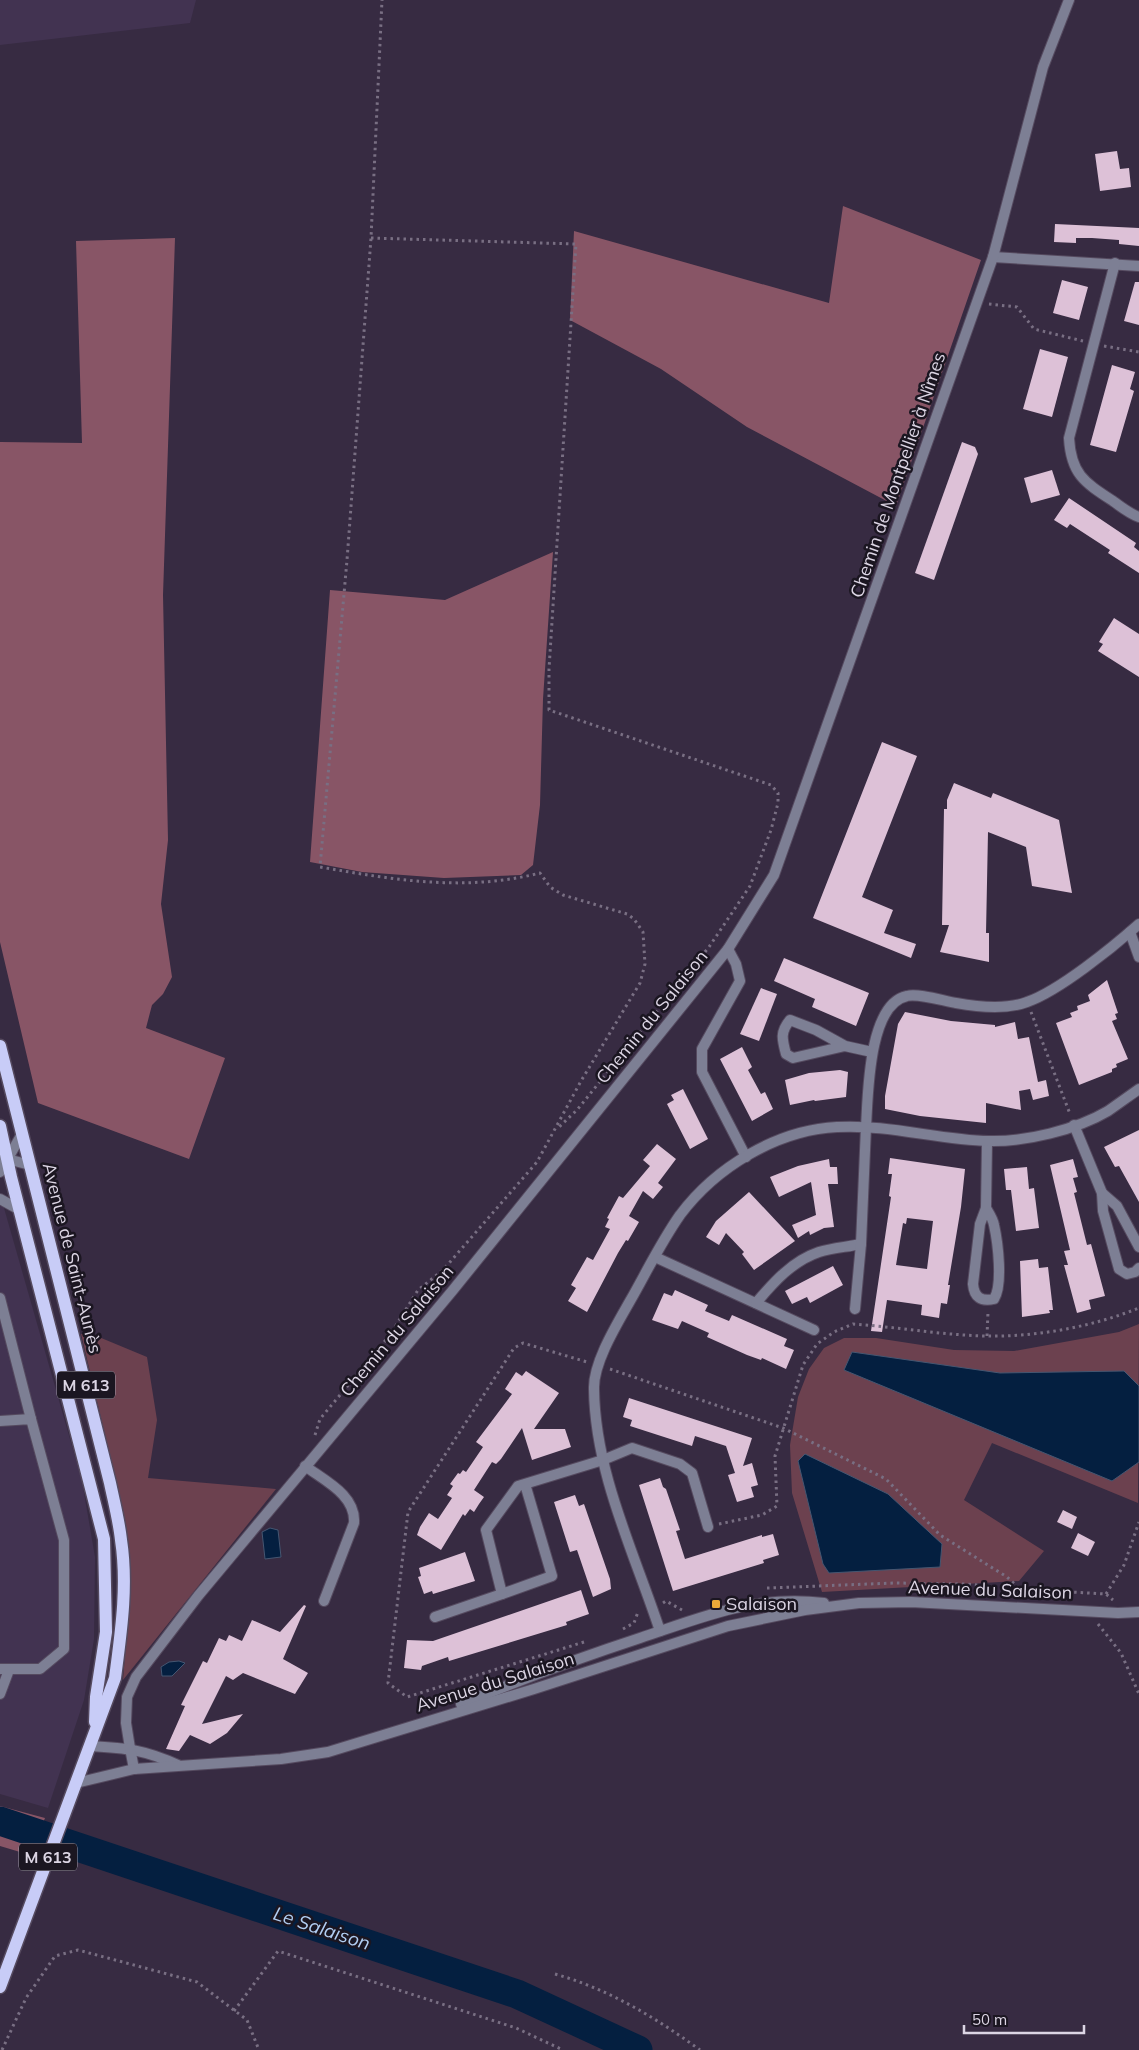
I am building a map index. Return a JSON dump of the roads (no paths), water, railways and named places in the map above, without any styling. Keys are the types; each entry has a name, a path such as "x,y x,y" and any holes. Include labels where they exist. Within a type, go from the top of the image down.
{"main road":[{"name":"Avenue de Saint-Aunès","path":"0,1046 87,1389 122,1540 124,1588 115,1678 95,1727"},
{"name":"M 613","path":"0,1126 4,1158 20,1210 104,1539 106,1632 96,1697 95,1727 90,1746 0,1987"}],"street":[{"name":"Chemin de Montpellier à Nîmes","path":"728,949 774,875 993,257 1043,67 1069,0"},
{"path":"993,257 1115,263 1139,266"},
{"path":"1115,263 1070,438 1070,455 1084,482 1139,518"},
{"path":"855,1308 861,1244 866,1126 872,1052 884,1016 894,1002 908,996 971,1006 1008,1006 1028,1002 1058,986 1139,924"},
{"path":"1130,932 1139,957"},
{"path":"728,949 736,964 740,981 702,1049 702,1072 746,1157"},
{"name":"Chemin du Salaison","path":"134,1769 126,1723 127,1697 136,1677 305,1466 453,1290 728,949"},
{"path":"845,1046 793,1058 786,1054 782,1036 784,1027 790,1020 816,1030 845,1046 872,1052"},
{"path":"664,1645 603,1460 596,1433 594,1385 599,1366 618,1322 681,1215 709,1185 746,1157 786,1136 836,1127 866,1126 988,1142 1010,1141 1052,1133 1074,1125 1106,1112 1139,1089"},
{"path":"1074,1125 1102,1193 1103,1211 1118,1269 1126,1274 1135,1272 1139,1268"},
{"path":"0,1172 4,1158 22,1134"},
{"path":"986,1208 994,1224 999,1277 999,1291 994,1299 988,1301 980,1299 974,1293 973,1284 980,1224 986,1208 988,1142"},
{"path":"4,1158 30,1165"},
{"path":"1102,1193 1117,1206 1139,1247"},
{"path":"0,1199 20,1210"},
{"path":"756,1304 772,1283 794,1264 818,1252 861,1244"},
{"path":"655,1257 814,1330"},
{"path":"0,1298 64,1540 64,1649 40,1669 4,1670 0,1694"},
{"path":"0,1421 31,1419"},
{"path":"502,1594 486,1530 518,1486 603,1460 632,1448 680,1464 692,1473 708,1526"},
{"path":"305,1466 347,1498 354,1513 354,1523 324,1601"},
{"path":"435,1617 552,1576 525,1484"},
{"name":"Avenue du Salaison","path":"413,1724 547,1669 719,1611 758,1602 796,1600 840,1604 911,1602 1139,1612"},
{"name":"Avenue du Salaison","path":"413,1724 534,1689 664,1645 771,1615 840,1604"},
{"path":"76,1783 134,1769 281,1759 322,1753 349,1746 413,1724"},
{"path":"90,1746 130,1748 152,1753 181,1766"}],"water":[{"path":"852,1352 1000,1373 1124,1371 1139,1386 1139,1462 1112,1481 844,1370"},
{"path":"805,1454 888,1494 942,1544 940,1567 829,1573 823,1564 798,1461"},
{"path":"270,1528 278,1530 281,1557 265,1559 262,1532"},
{"path":"179,1661 185,1663 172,1676 162,1676 161,1667 169,1662"}],"waterway":[{"name":"Le Salaison","path":"0,1821 517,1994 638,2050"}],"place":[{"name":"Salaison","path":"716,1604"}]}
